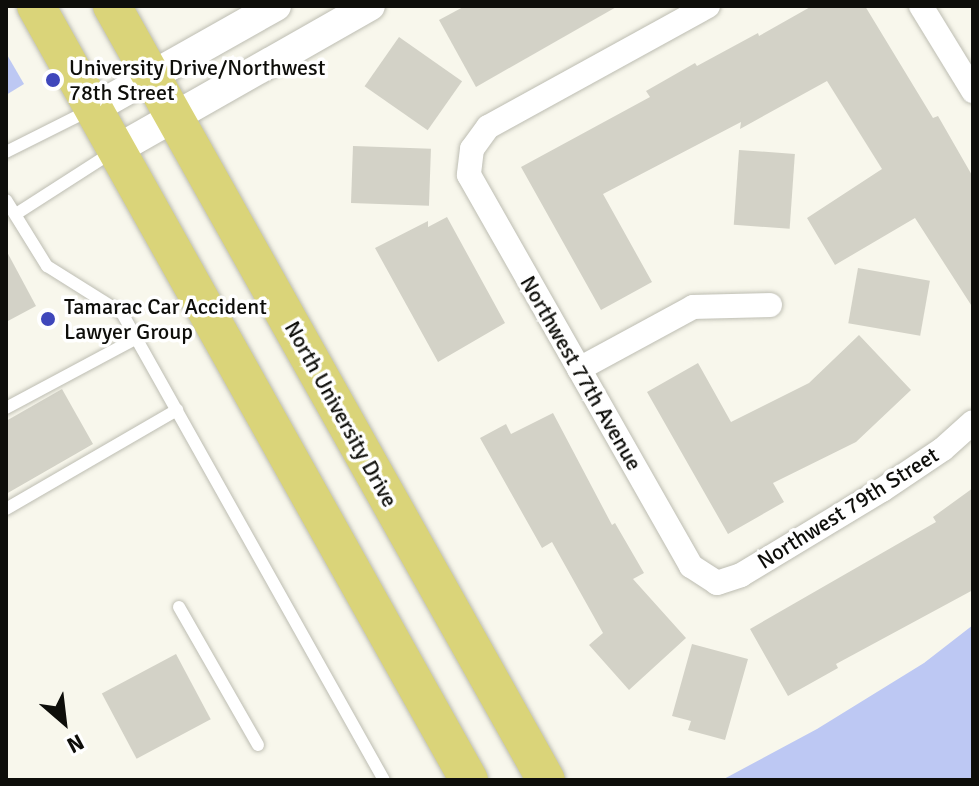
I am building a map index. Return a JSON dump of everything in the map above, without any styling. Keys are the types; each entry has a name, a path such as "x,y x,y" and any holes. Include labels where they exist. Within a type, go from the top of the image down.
{"main road":[{"path":"36,6 469,780"},
{"name":"North University Drive","path":"112,6 546,780"}],"street":[{"path":"93,109 276,6"},
{"path":"116,150 370,6"},
{"name":"Northwest 77th Avenue","path":"708,6 488,127 472,149 469,175 691,566 717,583"},
{"path":"921,6 973,91"},
{"path":"579,369 693,307 770,305"},
{"name":"Northwest 79th Street","path":"717,583 741,575 882,490 943,449 973,422"}],"lane":[{"path":"6,152 93,109"},
{"path":"16,214 116,150"},
{"path":"6,200 47,266 122,313 384,780"},
{"path":"6,408 137,338"},
{"path":"6,509 177,410"},
{"path":"179,607 258,745"}],"shaded area":[{"path":"6,53 24,84 6,95"},
{"path":"973,625 973,780 722,780 817,729 924,663"}],"building":[{"path":"465,6 618,6 476,87 439,20"},
{"path":"812,6 865,6 933,118 938,116 973,177 973,308 915,218 835,265 807,218 882,169 827,81 740,129 741,122 603,194 652,282 601,310 521,167 650,97 646,91 695,63 697,66 758,33 759,36"},
{"path":"399,37 462,81 428,130 365,86"},
{"path":"353,146 431,149 429,206 351,203"},
{"path":"739,150 795,154 790,229 734,225"},
{"path":"447,217 505,323 438,362 375,248 428,221 428,227"},
{"path":"6,250 36,306 6,322"},
{"path":"858,268 930,281 920,336 848,323"},
{"path":"859,335 911,390 856,442 773,483 784,502 728,534 647,392 698,363 731,422 809,383"},
{"path":"62,389 93,444 6,494 6,421"},
{"path":"553,413 612,525 615,523 644,573 633,579 686,638 629,690 589,645 603,633 552,542 542,548 480,438 506,424 511,434"},
{"path":"973,488 973,590 836,664 838,668 788,696 750,629 936,522 933,517"},
{"path":"692,644 748,659 725,740 688,730 691,721 672,716"},
{"path":"176,654 211,719 137,759 102,693"}],"place":[{"name":"University Drive/Northwest 78th Street","path":"53,80"},
{"name":"Tamarac Car Accident Lawyer Group","path":"48,319"}]}
